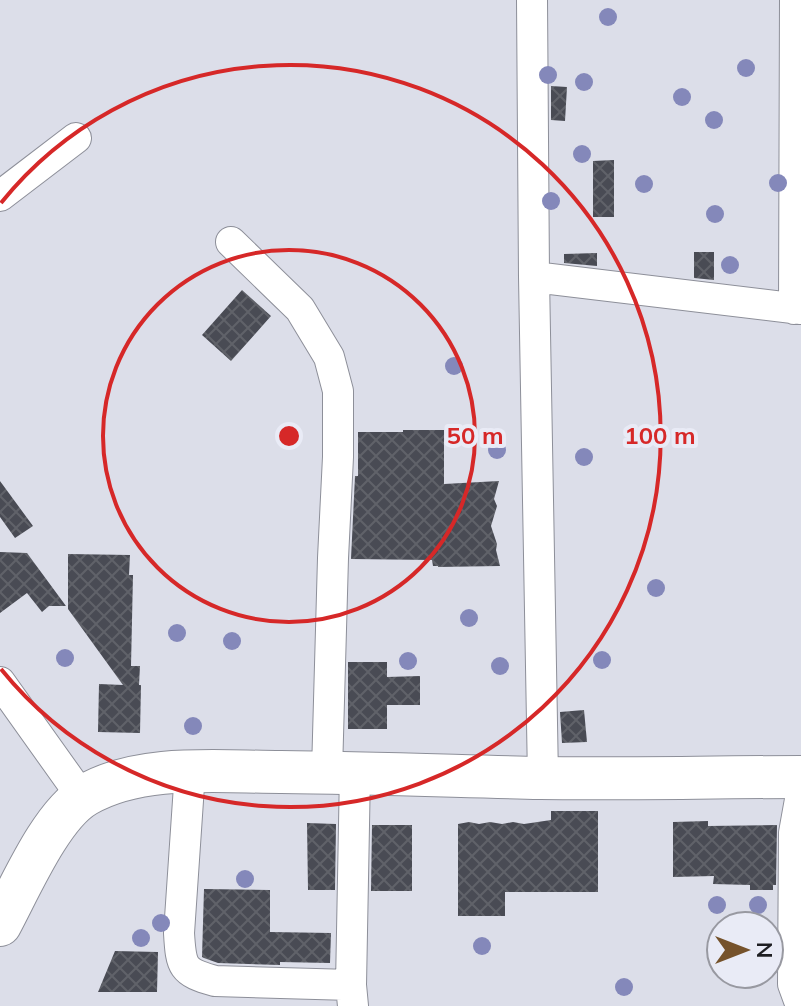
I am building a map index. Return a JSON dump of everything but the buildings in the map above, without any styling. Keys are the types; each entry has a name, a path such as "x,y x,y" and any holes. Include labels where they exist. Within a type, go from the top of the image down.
{"main road":[{"path":"0,925 60,818 82,797 109,783 140,776 190,771 543,778 801,777"}],"street":[{"path":"532,0 543,778"},
{"path":"534,277 798,309 795,0"},
{"path":"0,196 76,138"},
{"path":"190,771 179,933 181,959 193,975 215,981 352,996 333,558 338,391 329,357 300,309 231,242"},
{"path":"0,682 82,797"},
{"path":"801,794 794,833 793,984 801,1006"}]}
